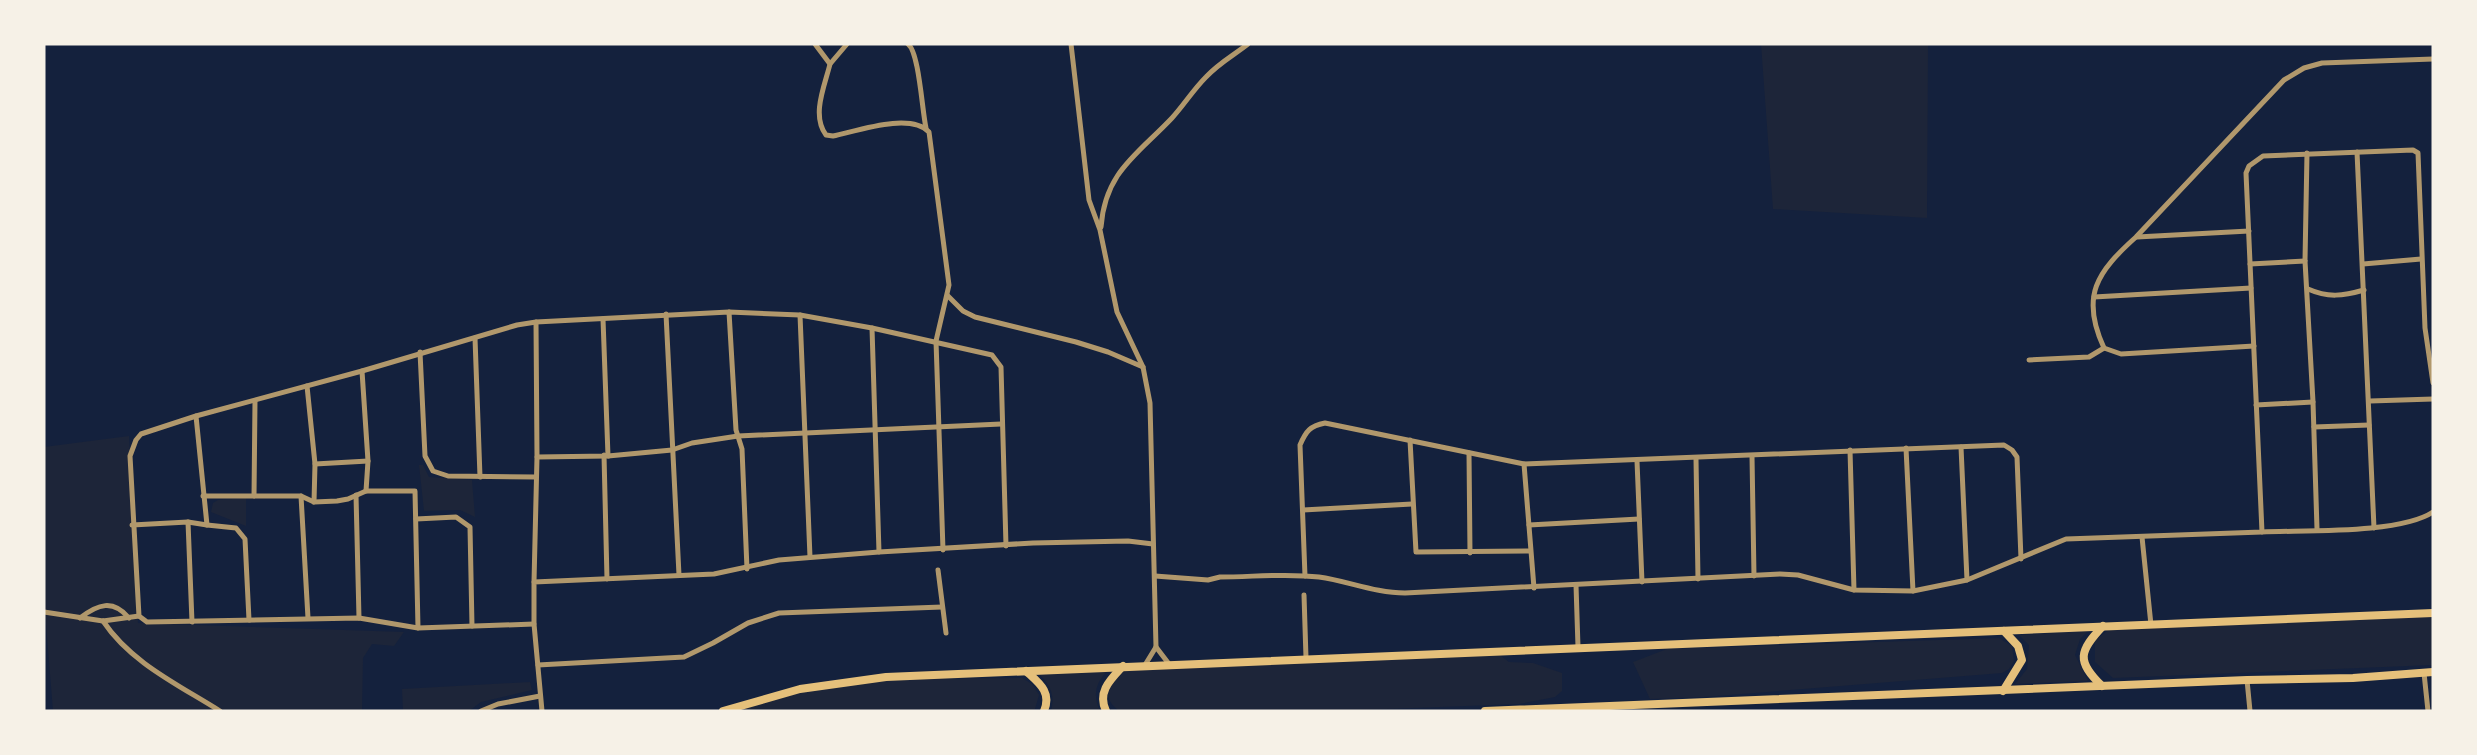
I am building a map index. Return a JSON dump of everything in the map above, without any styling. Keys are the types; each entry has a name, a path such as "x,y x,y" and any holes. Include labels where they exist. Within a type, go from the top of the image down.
{"main road":[{"path":"723,711 800,689 886,677 1578,646 1637,646 2433,613"},
{"path":"2102,686 2088,673 2083,658 2090,640 2103,626"},
{"path":"2003,691 2022,660 2018,646 2004,631"},
{"path":"1106,711 1102,702 1103,692 1123,666"},
{"path":"1026,671 1045,691 1047,698 1044,711"},
{"path":"1485,711 2353,678 2429,672"}],"street":[{"path":"815,44 830,64"},
{"path":"847,44 830,64 820,106 821,126 826,135 833,136 896,123 921,125 926,128"},
{"path":"908,44 914,49 918,62 920,101 929,132 949,272 948,296 936,341 943,550"},
{"path":"1071,44 1089,200 1100,230 1117,312 1143,367 1150,403 1156,647 1145,665"},
{"path":"1100,230 1107,191 1116,176 1178,112 1206,76 1248,44"},
{"path":"2254,346 2121,354 2104,348 2094,324 2094,297 2101,273 2110,260 2136,237 2284,80 2304,68 2322,63 2433,59"},
{"path":"2262,532 2246,173 2249,166 2263,156 2413,150 2418,153 2425,328 2433,383"},
{"path":"2357,152 2374,528"},
{"path":"2307,153 2305,261 2314,402 2317,529"},
{"path":"2136,237 2249,231"},
{"path":"2363,264 2421,259"},
{"path":"2250,264 2305,261"},
{"path":"2094,297 2251,288"},
{"path":"2308,289 2322,296 2339,296 2364,290"},
{"path":"948,296 963,311 975,317 1076,342 1143,367"},
{"path":"729,312 738,436 742,449 747,569"},
{"path":"139,616 130,456 136,440 144,433 420,352 536,322 729,312 800,315 936,341 992,355 1001,368 1006,546"},
{"path":"666,314 679,575"},
{"path":"800,315 810,557"},
{"path":"603,319 607,579"},
{"path":"536,322 534,624 542,711"},
{"path":"872,328 879,552"},
{"path":"2425,328 2433,328"},
{"path":"475,338 480,477"},
{"path":"2029,360 2089,357 2104,348"},
{"path":"420,352 425,456 428,466 439,474 536,477"},
{"path":"362,371 368,461 366,491"},
{"path":"307,386 315,464 314,502"},
{"path":"2370,401 2433,399"},
{"path":"254,496 255,401"},
{"path":"2256,405 2314,402"},
{"path":"196,416 207,525"},
{"path":"537,457 606,456 672,450 692,443 738,436 1001,424"},
{"path":"1305,576 1300,445 1305,432 1313,425 1325,424 1524,464 2004,445 2017,457 2021,559"},
{"path":"2314,427 2369,425"},
{"path":"1410,440 1416,552 1530,551"},
{"path":"1961,447 1967,580"},
{"path":"1906,448 1913,591"},
{"path":"1850,450 1854,590"},
{"path":"1469,453 1470,553"},
{"path":"1752,456 1754,576"},
{"path":"1696,458 1698,579"},
{"path":"315,464 368,461"},
{"path":"1637,461 1642,582"},
{"path":"1524,464 1534,588"},
{"path":"203,496 301,496 314,502 348,499 366,491 415,491 418,628"},
{"path":"356,495 359,618"},
{"path":"301,496 308,618"},
{"path":"1303,510 1412,504"},
{"path":"1155,576 1208,580 1220,577 1305,576 1391,593 1780,574 1797,575 1854,590 1913,591 1967,580 2066,539 2374,528 2401,524 2433,512"},
{"path":"416,519 456,517 470,527 472,626"},
{"path":"1528,525 1639,519"},
{"path":"132,525 188,522 236,528 246,539 249,620"},
{"path":"188,522 192,622"},
{"path":"2142,537 2151,625"},
{"path":"534,582 714,574 779,560 879,552 1032,543 1128,541 1153,544"},
{"path":"938,570 946,633"},
{"path":"1576,586 1578,646"},
{"path":"1304,595 1306,658"},
{"path":"79,618 92,608 103,606 122,610 129,618"},
{"path":"538,664 684,657 748,623 779,613 942,607"},
{"path":"44,612 103,621 139,616 147,622 359,618 418,628 534,624"},
{"path":"103,621 115,639 135,657 220,711"},
{"path":"1156,647 1169,664"},
{"path":"2428,711 2429,672"},
{"path":"2248,680 2250,711"},
{"path":"481,711 498,704 540,696"}],"shaded area":[{"path":"1761,44 1928,44 1927,218 1773,209"},
{"path":"129,436 138,623 404,632 394,646 372,644 363,658 362,711 53,711 44,600 44,447"},
{"path":"419,465 423,465 429,477 472,480 475,517 460,510 424,511"},
{"path":"246,498 246,526 211,512 213,503 218,500"},
{"path":"2433,616 2433,665 2113,678 2095,662 2095,640 2110,629"},
{"path":"2088,631 2080,639 2075,655 2088,681 2015,684 2027,669 2029,645 2019,635"},
{"path":"1999,638 2012,646 2014,661 2009,669 2002,673 1704,697 1650,699 1633,662 1667,649"},
{"path":"1497,653 1509,662 1533,663 1562,673 1562,691 1555,697 1519,704 1334,711 1119,711 1108,695 1114,680 1124,669"},
{"path":"1107,671 1096,690 1100,711 1051,711 1051,692 1040,675"},
{"path":"1022,678 1032,684 1039,695 1032,711 733,711 801,691 887,679"},
{"path":"530,682 532,690 481,702 469,711 403,711 402,689"}]}
